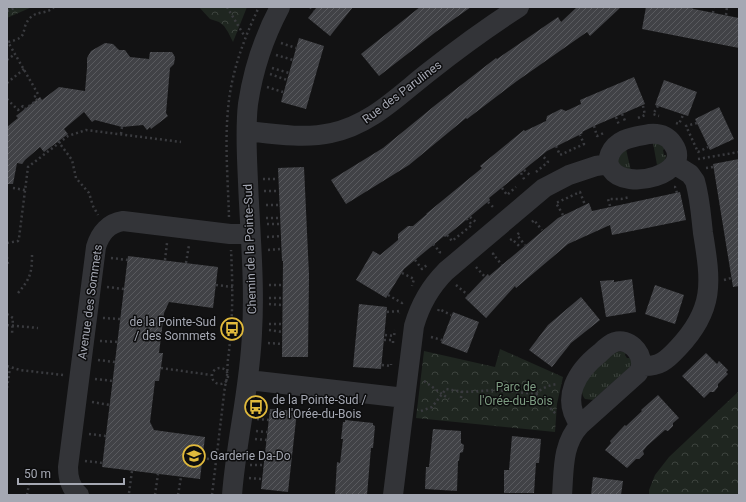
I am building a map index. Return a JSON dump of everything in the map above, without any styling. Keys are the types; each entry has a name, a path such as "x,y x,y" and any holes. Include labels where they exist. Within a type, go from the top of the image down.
{"street":[{"name":"Chemin de la Pointe-Sud","path":"232,495 248,380 259,232 247,131 248,104 262,47 280,7"},
{"name":"Rue des Parulines","path":"247,131 318,136 346,130 383,110 464,45 519,7"},
{"path":"641,366 652,367 660,363 680,346 700,318 708,295 708,267 697,187 684,162 677,158 677,152 674,146 661,134 628,138 621,141 612,150 609,156 609,164 611,169 617,175 632,180 661,174 684,162"},
{"path":"393,495 410,405 414,326 422,303 437,280 507,218 544,188 569,174 609,164"},
{"name":"Avenue des Sommets","path":"79,495 71,486 68,467 96,247 101,235 111,225 123,221 230,234 259,232"},
{"path":"562,495 565,454 572,435 580,425 638,373 641,366 641,360 634,346 622,341 614,342 596,356 579,373 572,390 572,411 580,425"},
{"path":"248,380 410,405"}],"path":[{"path":"7,11 17,7"},
{"path":"7,99 18,110 23,106 25,109 36,100 34,97 38,94 8,40 16,40 24,34 27,23 32,16 51,10 54,7"},
{"path":"227,7 246,38"},
{"path":"310,7 314,11"},
{"path":"713,13 714,7"},
{"path":"726,15 727,7"},
{"path":"280,43 296,48"},
{"path":"7,60 15,54"},
{"path":"275,55 293,60"},
{"path":"232,82 237,65"},
{"path":"271,67 289,73"},
{"path":"7,83 24,69"},
{"path":"269,74 287,80"},
{"path":"266,87 283,92"},
{"path":"637,118 645,115 642,106"},
{"path":"658,106 653,114 663,118"},
{"path":"622,114 627,123 632,121"},
{"path":"673,122 679,124 683,115"},
{"path":"697,123 686,126 692,140 698,152 708,147"},
{"path":"121,135 122,127"},
{"path":"7,243 18,241 19,238 28,167 68,136 86,130 181,142"},
{"path":"556,146 560,155 573,150 584,144 580,135"},
{"path":"59,142 72,160 76,178 89,193 94,210 100,217"},
{"path":"684,162 739,152"},
{"path":"524,170 530,176 548,162 542,155"},
{"path":"502,188 507,195 526,181 521,173"},
{"path":"262,179 278,179"},
{"path":"13,188 25,190"},
{"path":"262,191 279,191"},
{"path":"563,215 556,203 580,192 585,205"},
{"path":"610,206 608,199 621,199 635,195"},
{"path":"488,202 493,207 489,210"},
{"path":"263,205 279,205"},
{"path":"470,217 476,222 481,218"},
{"path":"263,218 280,218"},
{"path":"447,235 452,241 472,225 467,219"},
{"path":"530,224 534,220 542,230"},
{"path":"259,232 280,224"},
{"path":"521,231 517,235 525,245"},
{"path":"259,232 281,236"},
{"path":"507,243 512,239 521,248"},
{"path":"165,260 168,240"},
{"path":"186,263 189,243"},
{"path":"433,244 440,252 436,257"},
{"path":"265,250 281,249"},
{"name":"Chemin de la Pointe-Sud","path":"212,495 225,386 228,378 233,314 231,250"},
{"path":"498,250 493,254 502,265"},
{"path":"18,293 31,275 32,255"},
{"path":"108,257 128,260"},
{"path":"7,258 8,264"},
{"path":"415,260 422,269 431,261"},
{"path":"472,271 476,267 486,277"},
{"path":"402,272 414,279 409,292"},
{"path":"462,280 456,285 468,295"},
{"path":"216,285 233,288"},
{"path":"266,285 283,285"},
{"path":"104,286 124,289"},
{"path":"388,294 402,303 406,298"},
{"path":"267,298 282,298"},
{"path":"267,304 282,305"},
{"path":"436,316 439,309 452,315"},
{"path":"387,312 400,311 398,317"},
{"path":"7,314 13,318 12,334"},
{"path":"100,317 120,319"},
{"path":"7,325 13,324 38,328"},
{"path":"266,324 282,324"},
{"path":"385,335 394,336 396,324"},
{"path":"265,329 282,332"},
{"path":"432,330 430,337 442,340"},
{"path":"384,340 393,340 393,352"},
{"path":"97,341 118,342"},
{"path":"264,343 282,344"},
{"path":"95,359 115,362"},
{"path":"382,365 391,366 392,359"},
{"path":"7,388 8,367 66,375"},
{"path":"161,368 211,374"},
{"path":"216,368 221,368 226,370 228,378 225,383 219,384 212,380 211,374 216,368"},
{"path":"421,378 449,399"},
{"path":"92,379 113,381"},
{"path":"536,394 546,387 561,384"},
{"path":"410,405 432,407 446,389 495,390 536,394 558,417"},
{"path":"461,398 462,390"},
{"path":"90,402 110,405"},
{"path":"255,419 269,420"},
{"path":"253,431 268,432"},
{"path":"86,434 106,436"},
{"path":"252,439 267,440"},
{"path":"202,458 216,460"},
{"path":"250,458 265,459"},
{"path":"82,460 103,463"},
{"path":"250,465 264,465"},
{"path":"129,493 132,471"},
{"path":"155,495 158,474"},
{"path":"178,495 181,477"},
{"path":"248,478 262,479"},
{"path":"28,495 29,484"}],"green space":[{"path":"7,7 32,7 7,18"},
{"path":"199,7 247,7 233,42 224,26 219,22 210,19"},
{"path":"653,143 660,144 665,149 663,150 664,155 666,155 665,161 657,165"},
{"path":"626,149 631,171 619,165 618,162 619,156"},
{"name":"Parc de l'Orée-du-Bois","path":"500,349 563,377 557,404 555,432 416,418 424,351 495,367"},
{"path":"617,351 626,352 625,355 627,358 631,358 630,367 593,400 585,399 582,393 583,386 587,379 592,372"},
{"path":"739,391 739,495 649,495 649,490 655,475 669,457"}],"building":[{"path":"317,7 353,7 330,36 308,18"},
{"path":"420,7 471,7 437,31 379,76 361,54"},
{"path":"577,7 621,7 590,36 587,32 517,81 467,119 466,118 409,165 346,204 331,180 383,148 496,58 497,59 558,17 561,22"},
{"path":"646,7 684,7 739,18 739,48 642,29"},
{"path":"299,38 324,46 306,109 281,102"},
{"path":"105,43 113,44 119,50 125,50 130,57 149,59 150,52 172,52 175,57 174,64 170,68 166,113 168,116 151,129 150,127 147,130 143,125 122,127 95,120 92,122 84,112 64,129 68,134 44,152 40,147 22,164 17,163 13,184 7,184 7,127 18,118 16,116 40,97 42,100 59,87 85,91 87,58 91,51"},
{"path":"634,77 645,104 594,126 547,151 489,198 490,200 455,229 445,237 444,236 404,269 386,298 356,280 373,251 380,255 398,240 398,234 408,226 413,226 482,168 480,166 524,130 525,131 546,121 547,116 561,109 566,111 581,104 580,100"},
{"path":"664,80 697,92 688,116 655,105"},
{"path":"719,107 734,139 710,150 695,119"},
{"path":"739,159 739,286 733,287 713,164"},
{"path":"304,167 309,275 308,357 282,357 283,261 278,168"},
{"path":"680,192 686,220 612,235 610,225 568,244 516,288 515,286 486,318 465,298 488,274 489,276 558,218 589,203 592,211"},
{"path":"128,256 218,267 213,308 169,302 164,313 159,353 163,353 159,381 155,381 150,422 154,430 205,437 200,479 102,467"},
{"path":"632,279 636,312 606,317 600,281 614,280 614,282"},
{"path":"655,285 684,295 675,324 645,314"},
{"path":"581,297 600,320 571,343 552,367 529,350 548,325"},
{"path":"359,304 387,307 381,369 353,367"},
{"path":"453,312 479,322 467,353 441,343"},
{"path":"706,353 717,364 719,361 728,370 726,372 728,374 718,384 718,387 714,392 710,392 704,398 682,376"},
{"path":"658,395 679,418 673,423 673,426 668,431 665,430 647,446 643,451 644,454 639,459 636,459 627,468 605,450 611,443 610,441 625,425 626,426"},
{"path":"270,409 297,411 288,492 261,489"},
{"path":"345,420 373,423 375,426 373,448 371,448 367,495 335,495 337,462 340,463 343,439 341,439 343,422 345,422"},
{"path":"433,429 461,431 461,443 464,445 463,452 460,453 458,461 457,491 425,489 426,467 429,467"},
{"path":"512,436 541,439 539,463 536,463 534,493 504,493 504,470 509,470"},
{"path":"593,477 623,481 621,495 591,495"}],"place":[{"name":"de la Pointe-Sud / des Sommets","path":"232,329"},
{"name":"de la Pointe-Sud / de l'Orée-du-Bois","path":"256,407"},
{"name":"Garderie Da-Do","path":"194,456"}]}
